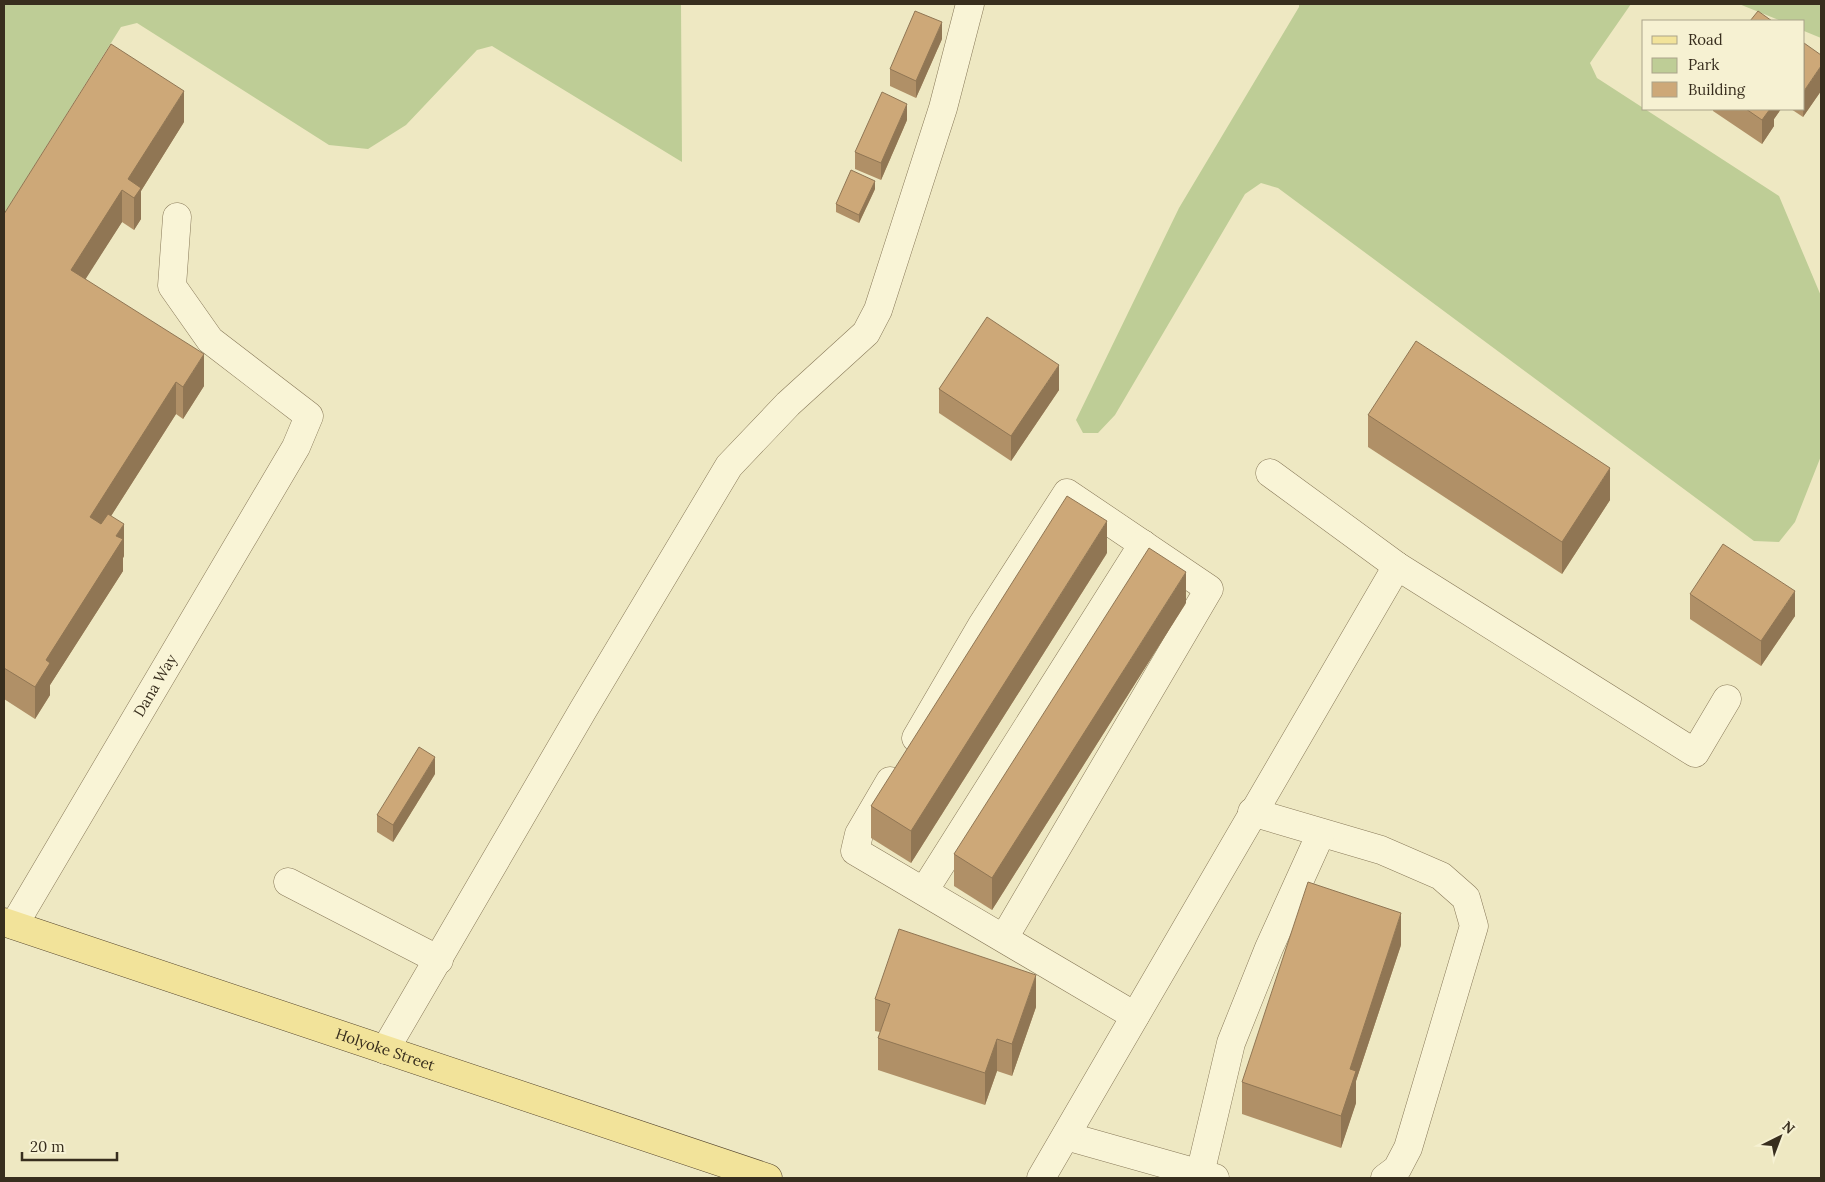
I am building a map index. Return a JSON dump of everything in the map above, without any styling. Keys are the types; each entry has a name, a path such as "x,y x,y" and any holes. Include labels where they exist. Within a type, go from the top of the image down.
{"main road":[{"name":"Holyoke Street","path":"9,924 768,1178"}],"street":[{"path":"385,1050 728,466 788,404 866,333 878,310 914,193 943,108 970,4"},
{"name":"Dana Way","path":"9,924 296,447 309,416 210,340 172,286 177,217"},
{"path":"1270,473 1397,566 1695,753 1727,699"},
{"path":"1004,938 1209,589 1067,492 982,625 859,834 855,851 1135,1016"},
{"path":"924,891 1143,544"},
{"path":"1041,1178 1252,812 1397,566"},
{"path":"1252,812 1381,850 1441,876 1466,898 1474,926 1408,1148 1397,1169 1385,1178"},
{"path":"1066,1136 1207,1176 1231,1043 1269,948 1321,833"},
{"path":"288,882 438,960"}],"green space":[{"path":"4,4 681,4 682,162 492,46 477,50 406,125 368,149 329,145 137,23 121,27 4,214"},
{"path":"1299,4 1631,4 1590,63 1597,78 1642,107 1642,110 1646,110 1779,196 1821,296 1821,456 1795,522 1779,542 1754,541 1278,188 1261,183 1245,194 1115,415 1098,433 1083,433 1076,420 1179,208 1299,7"},
{"path":"1739,4 1821,4 1821,38 1805,31 1805,20 1779,20"}],"building":[{"path":"915,11 942,22 916,81 890,69"},
{"path":"1758,11 1771,20 1751,20"},
{"path":"111,44 184,91 128,179 141,188 134,198 122,190 71,270 204,354 183,387 176,382 90,517 101,524 108,514 124,524 116,536 123,539 46,660 50,663 35,687 4,668 4,214"},
{"path":"1805,44 1821,55 1821,66 1805,90"},
{"path":"882,92 907,104 881,163 855,152"},
{"path":"1747,110 1769,110 1762,120"},
{"path":"851,170 875,181 859,215 836,204"},
{"path":"987,317 1059,365 1011,436 939,389"},
{"path":"1416,341 1610,468 1562,542 1368,415"},
{"path":"1067,496 1107,521 911,831 871,806"},
{"path":"1723,544 1795,591 1761,641 1690,594"},
{"path":"1149,548 1186,572 992,878 954,854"},
{"path":"419,747 435,757 393,825 377,815"},
{"path":"1308,882 1401,913 1350,1069 1356,1071 1341,1116 1242,1082"},
{"path":"899,929 1036,975 1012,1044 997,1039 985,1073 878,1038 890,1004 875,999"}]}
